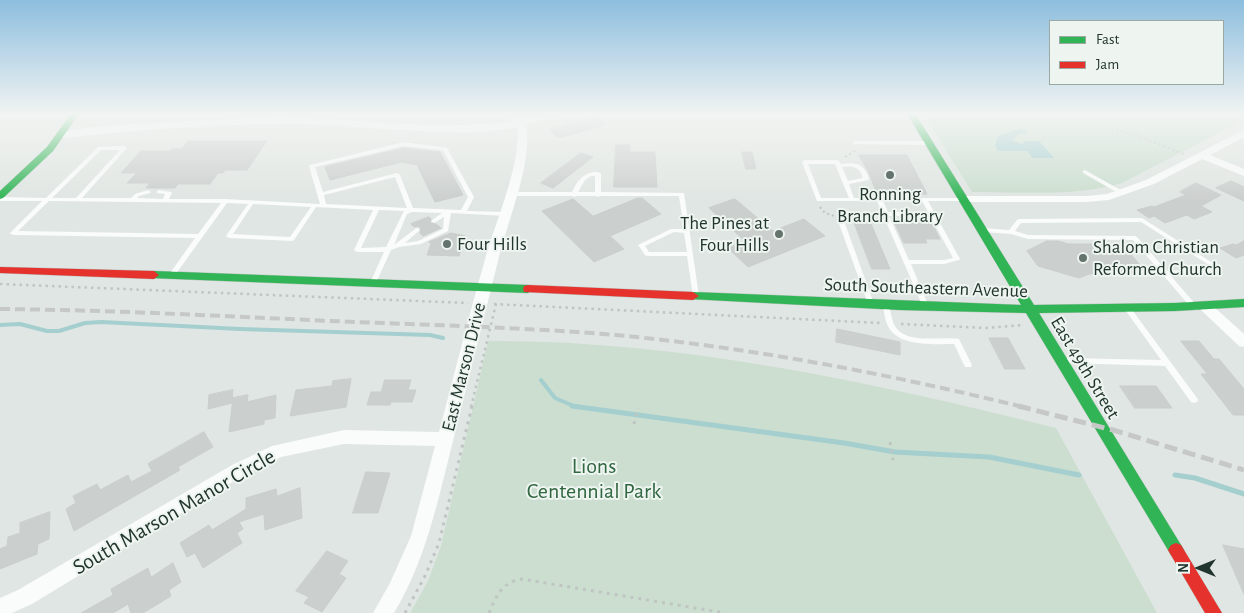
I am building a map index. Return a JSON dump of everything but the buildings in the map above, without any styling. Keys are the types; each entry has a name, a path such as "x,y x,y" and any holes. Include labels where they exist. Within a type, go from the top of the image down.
{"main road":[{"path":"0,197 56,144"},
{"name":"East 49th Street","path":"929,144 1214,613"},
{"name":"South Southeastern Avenue","path":"0,270 492,287 927,307 1128,309 1201,308 1244,303"}],"street":[{"name":"East Marson Drive","path":"383,613 397,590 412,557 446,439 480,303 492,287 506,214 522,149 521,144"},
{"path":"962,199 1086,199 1109,197 1150,182 1223,144"},
{"path":"1198,156 1244,173"},
{"path":"1201,308 1244,342"},
{"name":"South Marson Manor Circle","path":"0,608 25,597 238,470 278,451 344,438 446,439"}],"lane":[{"path":"324,206 312,166 404,144 445,149 471,197 463,212"},
{"path":"77,200 124,148 100,148 13,233 200,236"},
{"path":"846,184 866,179 859,165 805,162 819,200 962,199"},
{"path":"838,164 852,200"},
{"path":"1085,172 1122,193"},
{"path":"574,194 585,175 592,173 598,174 599,177 598,195"},
{"path":"320,194 397,175 411,210"},
{"path":"133,200 137,195 148,192"},
{"path":"159,192 169,193 165,200"},
{"path":"512,194 682,194 696,297"},
{"path":"0,197 77,200 225,200 506,214"},
{"path":"879,199 927,307"},
{"path":"907,262 944,262 957,259 924,199"},
{"path":"172,276 225,200"},
{"path":"252,202 229,236 292,239 315,205"},
{"path":"377,208 357,250 388,251 400,245 417,230"},
{"path":"373,283 404,213 411,210"},
{"path":"434,221 448,212"},
{"path":"400,245 419,243 446,230 448,212"},
{"path":"885,214 933,214"},
{"path":"840,218 871,304"},
{"path":"1011,232 1019,221 1142,220 1213,265 1206,271 1165,273"},
{"path":"687,231 672,230 641,245 647,254 690,254"},
{"path":"981,230 1011,232 1028,237 1134,238 1165,273 1201,308"},
{"path":"886,305 894,331 901,336 918,340 956,341 968,365"},
{"path":"1128,309 1194,400"},
{"path":"1061,361 1167,363"}],"path":[{"path":"838,164 857,149 855,144"},
{"path":"1160,144 1198,156"},
{"path":"823,200 819,204 822,210 840,218"},
{"path":"0,284 480,303 986,328 1038,324"},
{"path":"405,613 426,576 438,543 496,304 492,287"},
{"path":"634,424 638,408"},
{"path":"890,442 893,460"},
{"path":"489,613 501,588 510,581 528,578 725,613"}],"green space":[{"path":"942,144 1198,144 1122,183 1104,187 1066,192 972,192"},
{"name":"Lions Centennial Park","path":"488,341 632,348 775,367 916,395 1056,428 1157,613 410,613 428,581 441,546"}],"water":[{"path":"1041,144 1054,158 1033,158 1027,151 998,151 995,145"}],"waterway":[{"path":"0,325 20,324 47,331 59,331 85,323 101,322 240,329 430,335 443,338"},
{"path":"541,380 555,398 574,406"},
{"path":"574,406 844,443 895,452 989,457 1079,475"},
{"path":"1175,475 1195,478 1244,494"}],"railway":[{"path":"0,309 509,328 616,335 719,347 821,363 1023,407"},
{"path":"1018,406 1113,430 1244,470"}],"traffic: fast":[{"path":"0,196 54,144"},
{"path":"929,144 1176,550"},
{"path":"154,275 528,289"},
{"path":"693,296 900,306 1037,309 1106,309 1244,303"}],"traffic: jam":[{"path":"0,270 154,275"},
{"path":"528,289 693,296"},
{"path":"1176,550 1214,613"}],"place":[{"name":"Ronning Branch Library","path":"890,175"},
{"name":"The Pines at Four Hills","path":"779,234"},
{"name":"Four Hills","path":"447,244"},
{"name":"Shalom Christian Reformed Church","path":"1083,258"}]}
